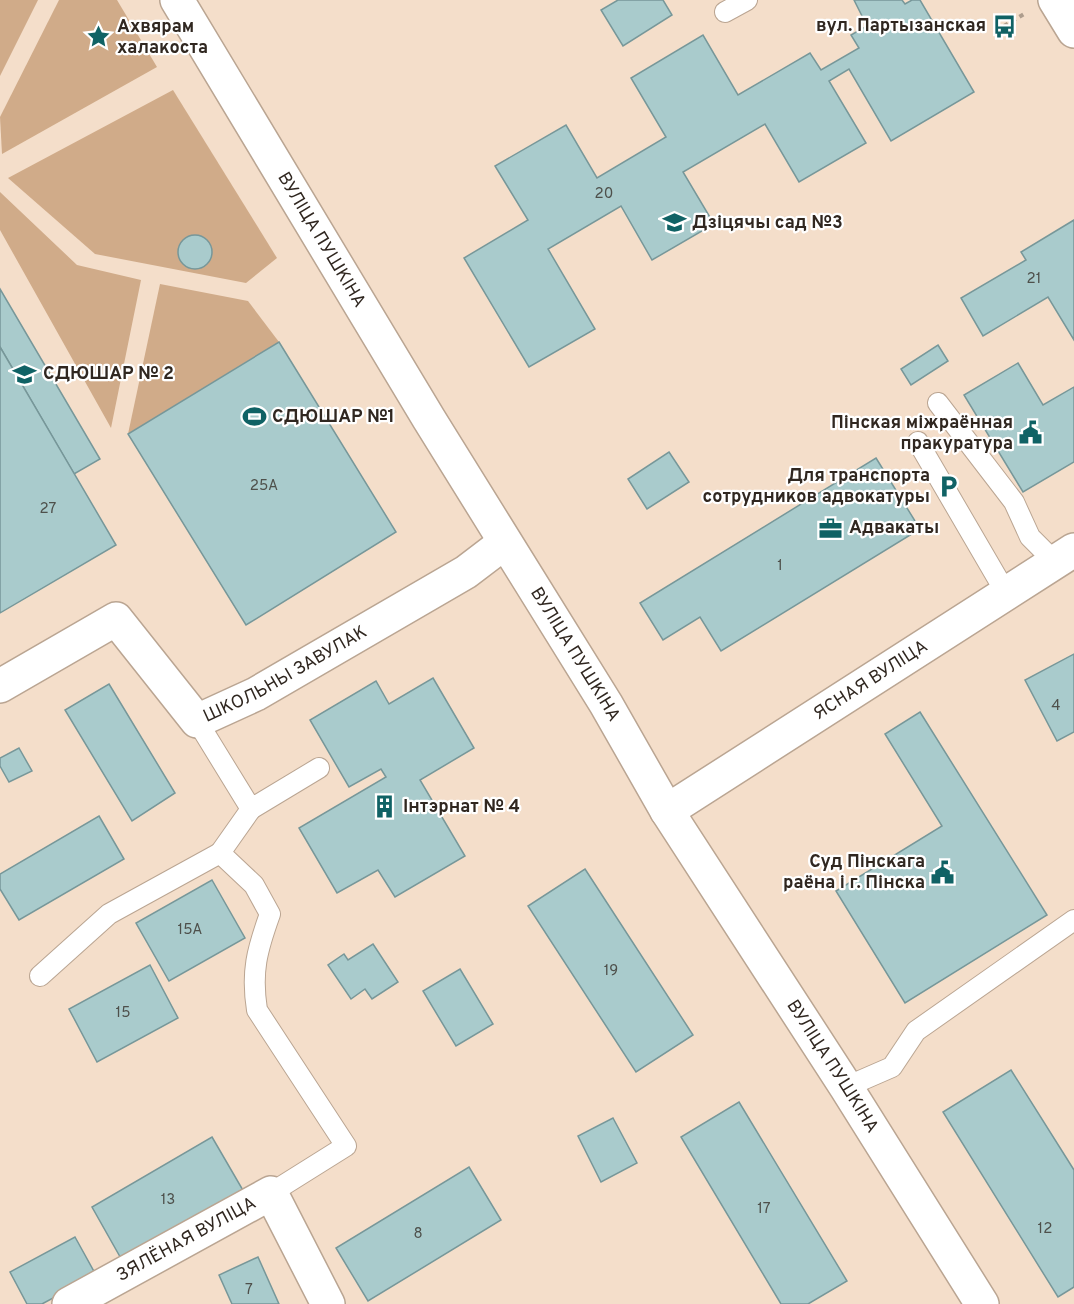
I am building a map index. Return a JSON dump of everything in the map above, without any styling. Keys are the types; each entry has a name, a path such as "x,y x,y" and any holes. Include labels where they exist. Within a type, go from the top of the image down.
{"street":[{"name":"ВУЛІЦА ПУШКІНА","path":"177,0 504,543 606,704 667,811 846,1087 982,1304"},
{"path":"1055,0 1074,31"},
{"name":"ШКОЛЬНЫ ЗАВУЛАК","path":"0,686 116,620 197,721 266,688 466,572 504,543"},
{"name":"ЯСНАЯ ВУЛІЦА","path":"667,811 1064,556"},
{"path":"271,1192 328,1304"},
{"name":"ЗЯЛЁНАЯ ВУЛІЦА","path":"69,1304 271,1192"}],"lane":[{"path":"725,12 747,0"},
{"path":"938,403 1014,502 1030,537 1064,556"},
{"path":"918,442 1006,593"},
{"path":"197,721 251,809"},
{"path":"40,976 109,914 220,853 251,809 319,768"},
{"path":"220,853 254,885 270,914 255,957 253,986 257,1011 345,1146 271,1192"},
{"path":"846,1087 892,1067 916,1031 1074,920"}],"shaded area":[{"path":"0,0 38,0 0,76"},
{"path":"59,0 117,0 157,67 2,154 0,117"},
{"path":"173,90 277,258 246,283 95,254 8,178"},
{"path":"0,192 77,265 141,280 111,428 0,230"},
{"path":"160,284 248,301 279,342 128,434"}],"building":[{"path":"618,0 663,0 672,15 623,46 601,10"},
{"path":"854,0 902,0 905,4 912,0 920,0 974,92 891,141 849,69 829,81 866,143 799,182 765,124 683,172 714,224 652,260 621,206 548,249 595,329 529,367 464,258 528,220 495,166 566,125 597,178 666,137 631,78 703,35 738,95 810,53 821,70 859,48 851,35 867,26"},
{"path":"1074,220 1074,340 1048,297 983,336 961,298 1026,260 1021,252"},
{"path":"195,235 207,240 212,252 207,264 195,269 183,264 178,252 183,240"},
{"path":"0,289 100,459 74,474 0,347"},
{"path":"279,342 396,532 246,625 128,434"},
{"path":"938,345 948,361 911,385 901,369"},
{"name":"СДЮШАР № 2","path":"0,347 116,545 0,613"},
{"name":"Пінская міжраённая пракуратура","path":"1018,363 1043,405 1074,387 1074,462 1023,492 964,395"},
{"path":"669,452 689,482 647,509 628,479"},
{"path":"876,458 920,529 721,651 700,617 663,640 640,603"},
{"path":"1074,654 1074,732 1057,741 1025,680"},
{"name":"Інтэрнат № 4","path":"433,678 474,748 420,780 465,856 395,897 378,870 337,893 299,828 386,777 381,769 349,787 310,720 376,681 389,704"},
{"path":"109,684 175,793 132,821 65,710"},
{"name":"Суд Пінскага раёна і г. Пінска","path":"920,712 1047,915 905,1003 836,891 942,826 885,734"},
{"path":"19,748 32,771 9,782 0,766 0,758"},
{"path":"99,816 124,859 19,920 0,889 0,874"},
{"path":"585,869 693,1035 636,1072 528,906"},
{"path":"212,880 245,938 169,981 136,923"},
{"path":"373,944 398,982 372,999 365,989 351,999 328,965 344,954 348,960"},
{"path":"150,965 178,1018 97,1062 69,1009"},
{"path":"460,969 493,1024 456,1046 423,991"},
{"path":"1011,1070 1074,1170 1074,1287 1058,1297 943,1112"},
{"path":"739,1102 847,1281 808,1304 781,1304 681,1137"},
{"path":"613,1118 637,1163 601,1182 578,1136"},
{"path":"212,1137 244,1192 123,1262 92,1207"},
{"path":"469,1167 501,1220 368,1301 336,1248"},
{"path":"75,1237 96,1275 42,1304 27,1304 10,1272"},
{"path":"258,1257 279,1304 232,1304 219,1275"}],"place":[{"name":"вул. Партызанская","path":"1004,26"},
{"name":"Ахвярам халакоста","path":"99,37"},
{"name":"Дзіцячы сад №3","path":"674,223"},
{"name":"СДЮШАР № 2","path":"25,374"},
{"name":"СДЮШАР №1","path":"254,417"},
{"name":"Пінская міжраённая пракуратура","path":"1031,433"},
{"name":"Для транспорта сотрудников адвокатуры","path":"948,486"},
{"name":"Адвакаты","path":"831,528"},
{"name":"Інтэрнат № 4","path":"385,807"},
{"name":"Суд Пінскага раёна і г. Пінска","path":"943,872"}]}
